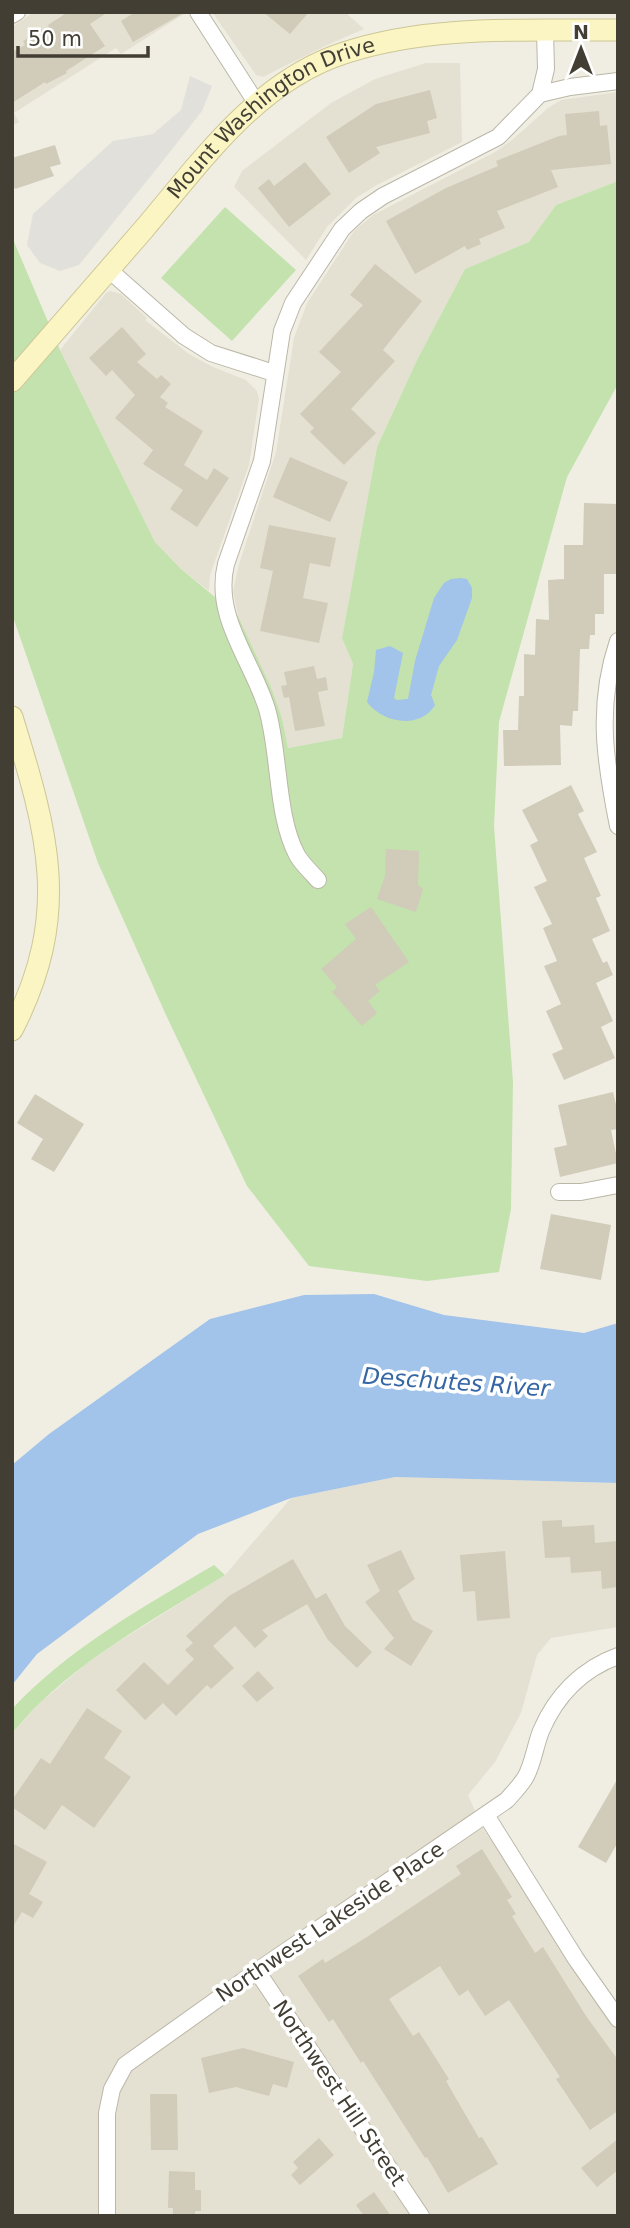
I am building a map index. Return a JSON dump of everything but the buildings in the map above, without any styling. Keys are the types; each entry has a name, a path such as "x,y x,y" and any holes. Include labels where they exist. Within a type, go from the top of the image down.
{"main road":[{"name":"Mount Washington Drive","path":"12,381 218,143 257,104 301,71 343,53 399,38 452,33 618,30"},
{"path":"12,717 46,839 50,904 38,969 25,1006 12,1030"}],"street":[{"path":"12,15 17,12"},
{"path":"198,12 257,104"},
{"path":"540,94 545,69 545,31"},
{"path":"318,880 298,855 286,825 274,735 267,708 230,626 222,597 226,564 262,461 282,331 293,303 342,229 361,211 383,196 498,137 540,94 618,81"},
{"path":"108,269 184,336 211,353 274,373"},
{"path":"618,641 607,685 603,717 618,826"},
{"path":"559,1192 581,1192 618,1185"},
{"name":"Northwest Lakeside Place","path":"107,2216 107,2113 112,2089 125,2065 507,1800 526,1777 542,1730 557,1700 578,1678 600,1663 618,1656"},
{"path":"486,1815 576,1959 618,2018"},
{"name":"Northwest Hill Street","path":"257,1971 421,2216"}],"shaded area":[{"path":"34,12 184,14 121,54 116,48 14,113 19,122 12,126 12,27"},
{"path":"212,12 345,12 364,29 263,77 256,75"},
{"path":"426,63 460,63 462,142 356,198 327,227 306,260 234,187 242,171 331,103 375,79"},
{"path":"190,76 212,86 202,111 162,162 79,265 60,271 40,263 27,245 33,214 113,141 153,134 181,110"},
{"path":"618,92 618,181 556,205 529,242 465,269 418,358 377,447 342,638 353,664 342,738 288,748 282,718 271,687 238,616 233,591 239,564 276,452 294,338 307,303 354,231 373,215 495,152 561,100"},
{"path":"110,291 121,294 147,318 145,320 189,354 246,380 257,391 259,399 249,465 210,575 209,591 181,569 155,542 60,350"},
{"path":"395,1477 618,1483 618,1627 551,1638 537,1655 521,1713 495,1762 468,1795 483,1829 618,2021 618,2216 12,2216 12,1733 42,1701 85,1665 225,1575 291,1498"}],"green space":[{"path":"618,181 618,384 567,477 499,722 494,826 513,1082 511,1209 499,1272 427,1281 309,1266 247,1186 166,1015 98,863 12,614 12,237 60,350 155,542 181,569 238,616 271,687 282,718 288,748 342,738 353,664 342,638 377,447 418,358 465,269 529,242 556,205"},
{"path":"225,207 296,270 232,341 161,278"},
{"path":"214,1565 225,1575 85,1665 42,1701 12,1733 12,1709 58,1667 108,1630"}],"water":[{"path":"467,579 472,588 472,598 457,640 439,666 431,695 435,705 428,713 411,721 382,715 367,702 376,650 390,646 403,653 394,698 408,699 415,661 434,598 444,583"},
{"name":"Deschutes River","path":"374,1294 444,1315 584,1333 618,1323 618,1483 395,1477 291,1498 198,1534 37,1654 12,1685 12,1465 49,1434 210,1319 304,1295"}]}
